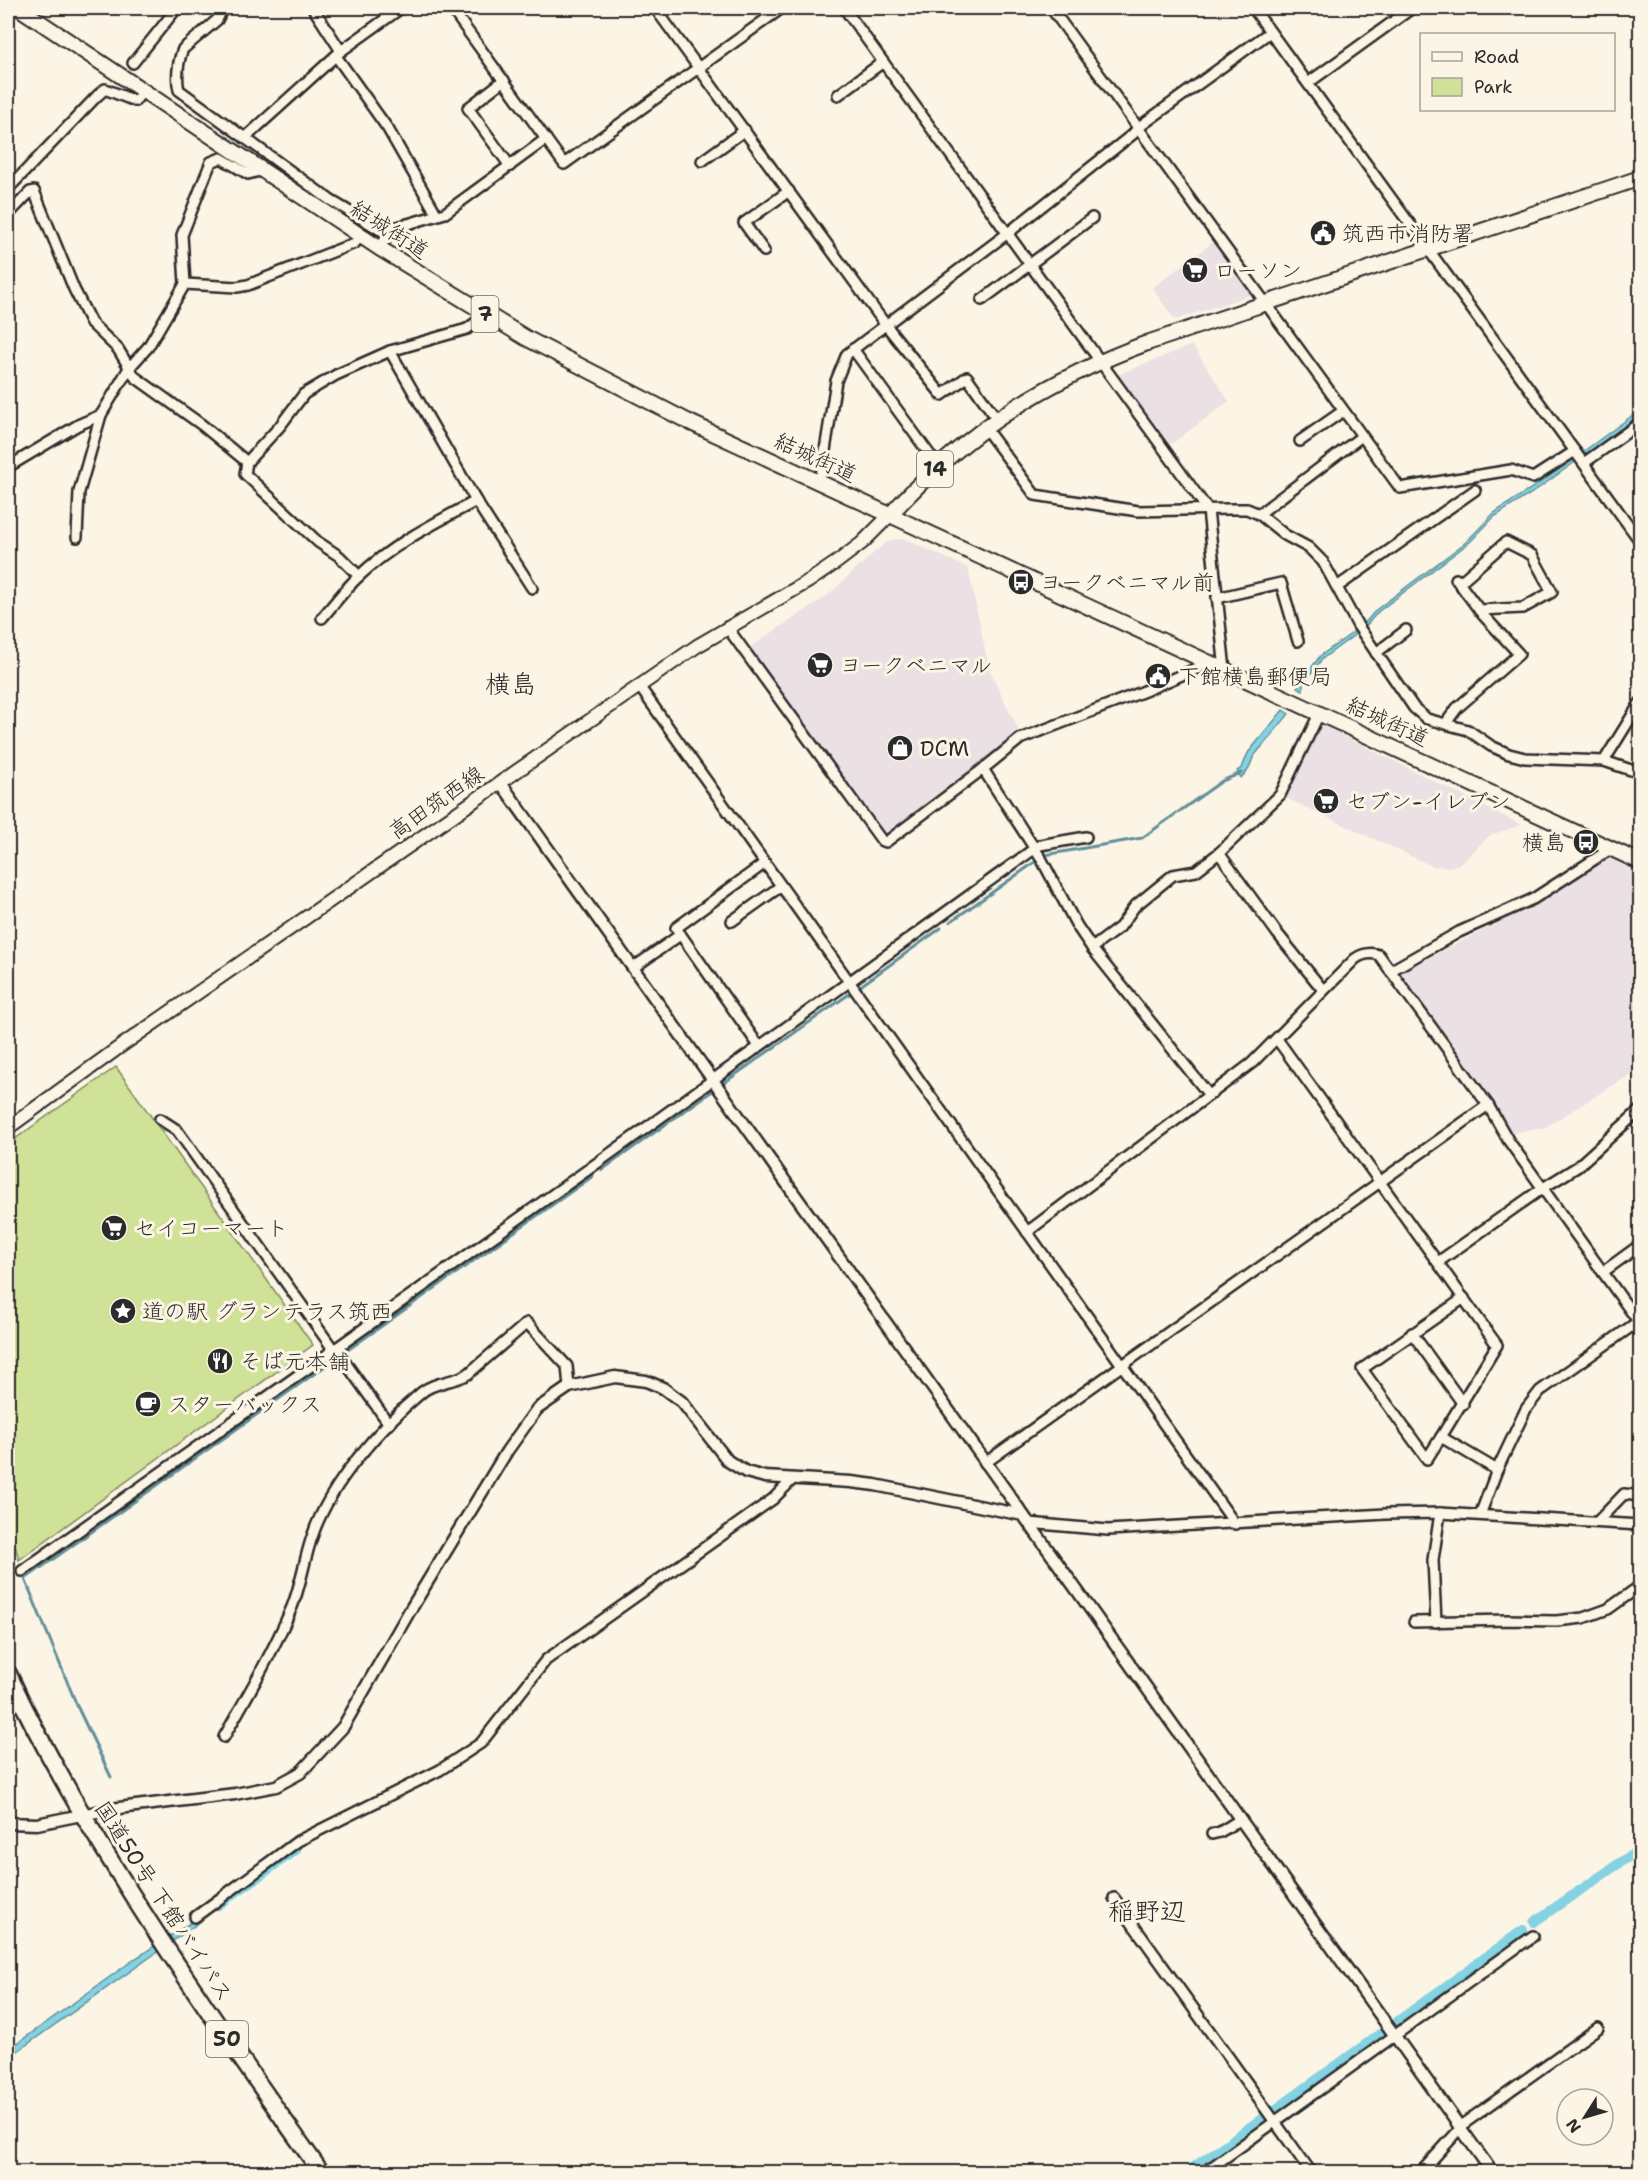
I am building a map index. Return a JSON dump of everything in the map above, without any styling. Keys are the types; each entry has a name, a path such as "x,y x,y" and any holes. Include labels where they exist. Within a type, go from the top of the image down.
{"highway":[{"name":"国道50号 下館バイパス","path":"8,1672 48,1755 81,1814 235,2052 321,2172"}],"main road":[{"name":"結城街道","path":"19,8 263,170 327,206 360,236 526,338 689,422 1641,862"},
{"name":"14","path":"890,515 938,466 997,419 1044,389 1101,361 1150,342 1641,178"},
{"name":"高田筑西線","path":"8,1128 121,1046 697,646 809,581 837,562 867,538 890,515"}],"street":[{"path":"133,63 177,8"},
{"path":"223,8 217,20 180,54 178,90 245,138 327,206 389,236"},
{"path":"313,8 338,53 388,129 437,215"},
{"path":"245,138 338,53 401,8"},
{"path":"451,8 564,164 782,8"},
{"path":"655,8 885,324 942,395 967,377 997,419"},
{"path":"844,8 1208,510 1225,670"},
{"path":"1051,8 1400,488 1511,470 1533,478 1579,457 1641,423"},
{"path":"1253,8 1641,541"},
{"path":"1308,82 1412,8"},
{"path":"820,482 836,381 847,354 1008,233 1138,127 1270,32"},
{"path":"838,95 883,62"},
{"path":"504,80 468,108 510,166"},
{"path":"8,189 105,89 135,101 144,90"},
{"path":"702,161 745,130"},
{"path":"379,248 394,228 445,213 546,139"},
{"path":"77,537 79,492 102,415 129,368 148,347 185,284 182,235 211,162 221,158 248,174 263,170"},
{"path":"8,215 30,192 34,191 74,289 92,323 118,349 135,377 202,425 247,462"},
{"path":"764,251 744,223 789,191"},
{"path":"982,300 1092,218"},
{"path":"185,284 237,287 248,285 355,243 360,236"},
{"path":"359,576 339,556 318,542 245,474 247,462 280,426 304,394 336,375 390,351 467,328 486,315"},
{"path":"853,349 938,466"},
{"path":"390,351 476,501 532,588"},
{"path":"1300,441 1343,411"},
{"path":"8,466 78,425 102,415"},
{"path":"985,428 1035,495 1138,511 1247,509 1259,514 1362,436"},
{"path":"1337,586 1475,490"},
{"path":"322,618 359,576 377,561 421,530 476,501"},
{"name":"結城街道","path":"1259,514 1285,536 1309,548 1323,562 1360,629 1414,708 1427,719 1468,730 1491,746 1509,754 1525,758 1604,760 1641,773"},
{"path":"1446,723 1457,708 1519,654 1479,610 1458,581 1506,542 1532,555 1552,592 1523,608 1479,610"},
{"path":"1217,598 1281,583 1298,641"},
{"path":"728,627 882,841 886,842 1020,739 1200,667 1203,660"},
{"path":"1376,653 1406,630"},
{"path":"639,686 1235,1524"},
{"path":"1604,760 1641,704"},
{"path":"1092,948 1120,927 1135,906 1173,875 1196,872 1280,795 1320,712"},
{"path":"982,769 1038,855 1077,926 1092,948 1209,1095"},
{"path":"501,783 1492,2172"},
{"path":"22,1571 716,1084 759,1046 1038,855 1040,845 1086,837"},
{"path":"1390,971 1460,932 1533,899 1612,848"},
{"path":"1219,853 1277,933 1323,990"},
{"path":"759,1046 676,928 765,863"},
{"path":"732,921 782,886"},
{"path":"633,968 680,935"},
{"path":"1027,1232 1252,1063 1323,990 1361,955 1379,955 1488,1105 1508,1140 1640,1323 1540,1391 1526,1409 1497,1470 1480,1515"},
{"path":"1277,1039 1381,1182 1464,1298 1497,1346 1427,1459 1362,1369 1464,1298"},
{"path":"986,1463 1488,1105"},
{"path":"1438,1262 1543,1188 1577,1167 1641,1110"},
{"path":"160,1119 177,1130 389,1424"},
{"path":"1603,1272 1641,1245"},
{"path":"224,1737 250,1693 292,1606 312,1536 331,1496 362,1453 389,1424 424,1390 460,1379 468,1374 526,1323 567,1366 569,1387"},
{"path":"1412,1333 1463,1404"},
{"path":"8,1823 37,1824 81,1814 261,1790 289,1780 309,1764 344,1727 409,1612 507,1451 537,1409 569,1387 615,1377 646,1381 674,1395 682,1402 721,1453 738,1468 765,1478 875,1485 1026,1519 1108,1530 1440,1513 1641,1525"},
{"path":"1442,1437 1497,1470"},
{"path":"195,1917 297,1841 440,1770 481,1743 546,1660 773,1499 793,1479"},
{"path":"1597,1522 1624,1494 1641,1496"},
{"path":"1436,1622 1433,1560 1440,1513"},
{"path":"1414,1622 1556,1621 1582,1618 1618,1604 1641,1586"},
{"path":"1212,1834 1220,1832 1241,1819"},
{"path":"1114,1898 1311,2172"},
{"path":"1205,2172 1533,1936"},
{"path":"1421,2172 1460,2127 1598,2028"}],"shaded area":[{"path":"1213,242 1251,295 1175,320 1152,288"},
{"path":"1192,345 1229,401 1170,445 1117,375"},
{"path":"905,539 968,568 989,669 1021,735 885,840 749,648 827,596 877,550 887,542"},
{"path":"1320,724 1522,825 1490,835 1460,864 1449,867 1432,866 1284,797"},
{"path":"1610,858 1640,872 1640,1038 1631,1042 1635,1072 1542,1129 1512,1133 1397,974 1535,904"}],"green space":[{"path":"116,1067 313,1345 19,1560 8,1520 8,1144"}],"water":[{"path":"1640,410 1640,415 1532,493 1494,517 1470,542 1379,611 1364,628 1322,659 1303,684 1303,690 1297,687 1320,656 1362,626 1377,609 1466,542 1494,513 1550,476"},
{"path":"1283,710 1289,714 1254,756 1248,770 1241,778 1237,771 1242,768 1248,753"},
{"path":"199,1917 201,1921 8,2058 8,2050 136,1958"}],"waterway":[{"path":"950,922 1045,855 1142,838 1222,781 1241,773"},
{"path":"859,987 941,928"},
{"path":"721,1085 852,992"},
{"path":"602,1170 715,1089"},
{"path":"111,1777 78,1708 25,1579 593,1176"},
{"path":"1534,1922 1640,1849"},
{"path":"218,1905 296,1850"},
{"path":"1398,2021 1523,1930"},
{"path":"1275,2110 1380,2034"},
{"path":"1187,2172 1264,2117"}],"place":[{"name":"筑西市消防署","path":"1323,233"},
{"name":"ローソン","path":"1195,270"},
{"name":"ヨークベニマル前","path":"1021,582"},
{"name":"ヨークベニマル","path":"820,665"},
{"name":"下館横島郵便局","path":"1158,676"},
{"name":"DCM","path":"900,748"},
{"name":"セブン-イレブン","path":"1326,801"},
{"name":"横島","path":"1586,842"},
{"name":"セイコーマート","path":"114,1228"},
{"name":"道の駅 グランテラス筑西","path":"123,1311"},
{"name":"そば元本舗","path":"220,1361"},
{"name":"スターバックス","path":"148,1404"}],"district":[{"name":"横島","path":"511,684"},
{"name":"稲野辺","path":"1147,1911"}]}
